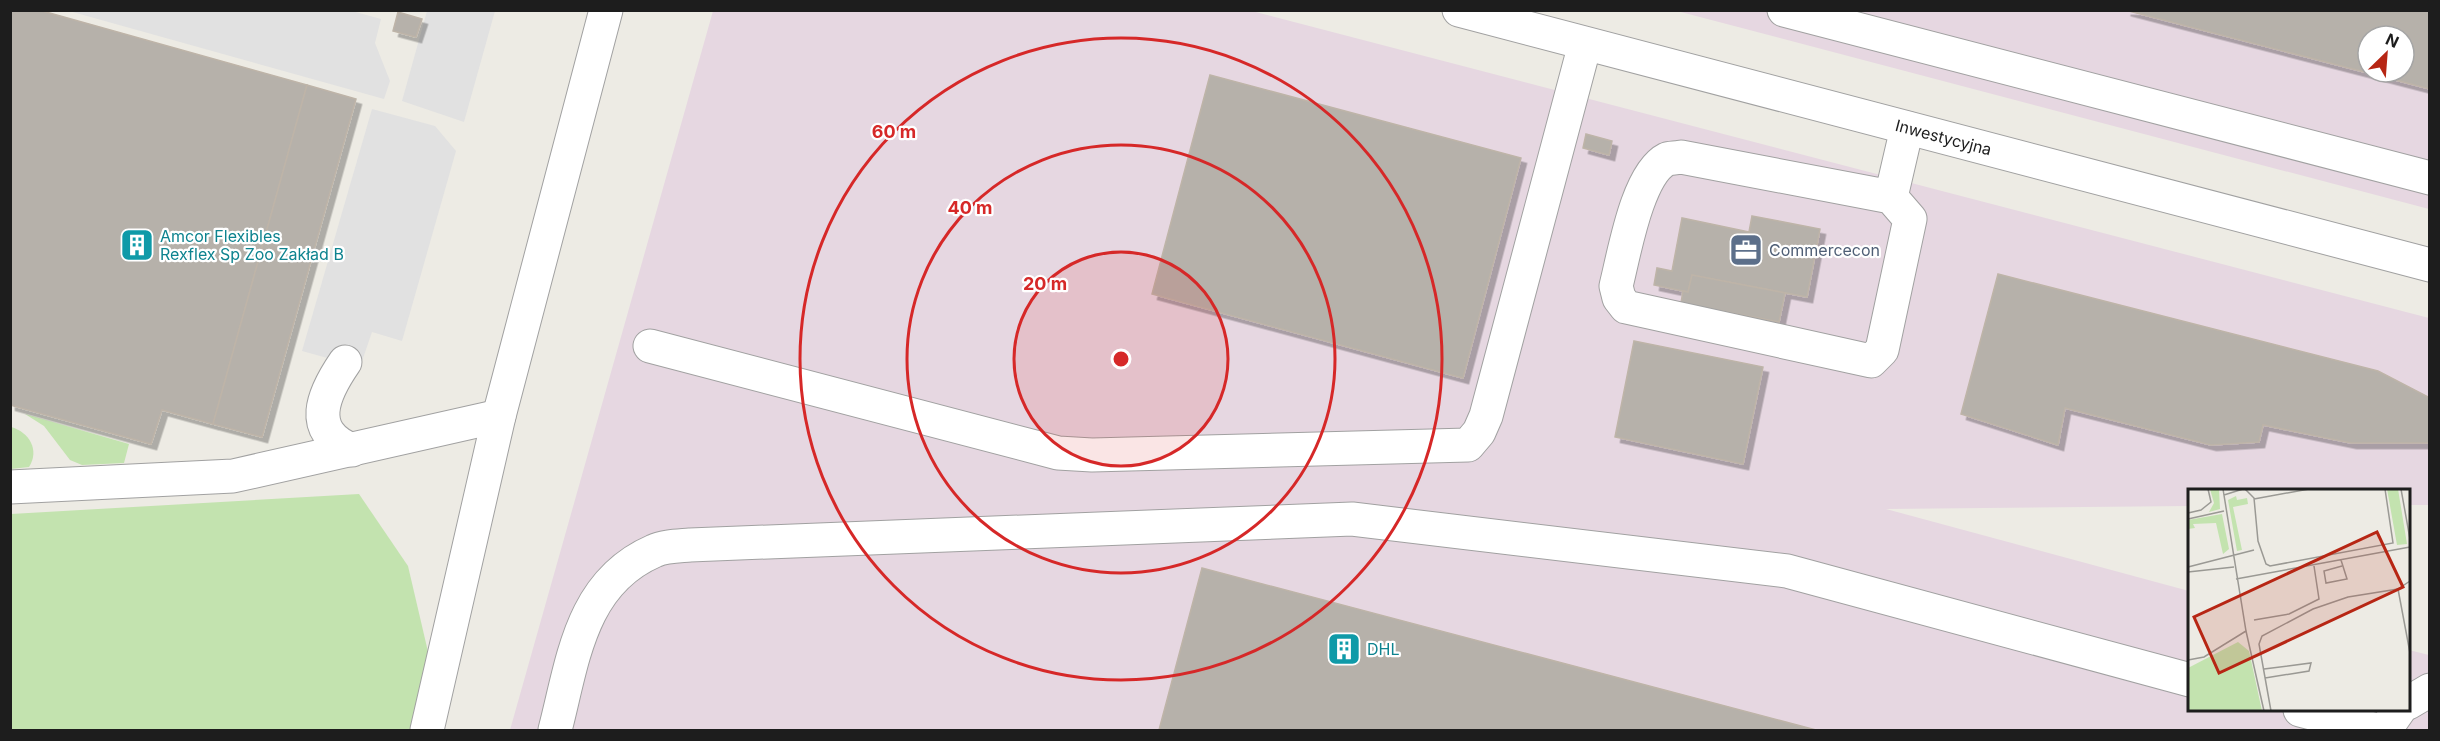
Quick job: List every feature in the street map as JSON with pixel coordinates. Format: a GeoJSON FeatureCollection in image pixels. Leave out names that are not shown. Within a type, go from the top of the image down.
{"type":"FeatureCollection","features":[{"type":"Feature","properties":{"kind":"street"},"geometry":{"type":"LineString","coordinates":[[427,730],[499,416],[606,10]]}},
{"type":"Feature","properties":{"kind":"street","name":"Inwestycyjna"},"geometry":{"type":"LineString","coordinates":[[1459,10],[2430,265]]}},
{"type":"Feature","properties":{"kind":"street"},"geometry":{"type":"LineString","coordinates":[[1784,10],[2430,178]]}},
{"type":"Feature","properties":{"kind":"street"},"geometry":{"type":"LineString","coordinates":[[650,346],[1058,453],[1092,455],[1468,445],[1479,432],[1486,416],[1585,44]]}},
{"type":"Feature","properties":{"kind":"street"},"geometry":{"type":"LineString","coordinates":[[1891,197],[1907,128]]}},
{"type":"Feature","properties":{"kind":"street"},"geometry":{"type":"LineString","coordinates":[[1681,157],[1891,197],[1910,219],[1882,350],[1871,361],[1626,307],[1619,298],[1616,286],[1641,192],[1650,175],[1667,159],[1681,157]]}},
{"type":"Feature","properties":{"kind":"street"},"geometry":{"type":"LineString","coordinates":[[345,362],[336,375],[328,395],[322,420],[331,438],[352,450]]}},
{"type":"Feature","properties":{"kind":"street"},"geometry":{"type":"LineString","coordinates":[[10,487],[233,476],[499,416]]}},
{"type":"Feature","properties":{"kind":"street"},"geometry":{"type":"LineString","coordinates":[[555,730],[583,626],[597,597],[623,568],[655,550],[690,545],[1352,519],[1787,571],[2188,679]]}},
{"type":"Feature","properties":{"kind":"street"},"geometry":{"type":"LineString","coordinates":[[2410,702],[2430,690]]}},
{"type":"Feature","properties":{"kind":"street"},"geometry":{"type":"LineString","coordinates":[[2304,711],[2377,730]]}},
{"type":"Feature","properties":{"kind":"street"},"geometry":{"type":"LineString","coordinates":[[2385,730],[2398,711]]}},
{"type":"Feature","properties":{"kind":"shaded area"},"geometry":{"type":"Polygon","coordinates":[[[69,11],[352,11],[381,19],[375,43],[390,81],[384,99],[69,11]]]}},
{"type":"Feature","properties":{"kind":"shaded area"},"geometry":{"type":"Polygon","coordinates":[[[427,11],[495,11],[464,122],[402,101],[427,11]]]}},
{"type":"Feature","properties":{"kind":"shaded area"},"geometry":{"type":"Polygon","coordinates":[[[713,11],[1252,11],[2429,318],[2429,505],[2410,505],[2410,489],[2188,489],[2188,506],[1886,509],[2188,591],[2188,711],[2410,711],[2410,650],[2429,655],[2429,730],[510,730],[713,11]]]}},
{"type":"Feature","properties":{"kind":"shaded area"},"geometry":{"type":"Polygon","coordinates":[[[1677,11],[2429,11],[2429,209],[1677,11]]]}},
{"type":"Feature","properties":{"kind":"shaded area"},"geometry":{"type":"Polygon","coordinates":[[[372,109],[435,126],[456,151],[402,341],[372,332],[360,367],[302,351],[372,109]]]}},
{"type":"Feature","properties":{"kind":"green space"},"geometry":{"type":"Polygon","coordinates":[[[25,414],[129,444],[124,463],[82,465],[70,460],[44,426],[25,414]]]}},
{"type":"Feature","properties":{"kind":"green space"},"geometry":{"type":"Polygon","coordinates":[[[11,427],[28,437],[31,443],[33,454],[29,467],[11,469],[11,427]]]}},
{"type":"Feature","properties":{"kind":"green space"},"geometry":{"type":"Polygon","coordinates":[[[359,494],[408,566],[429,656],[413,730],[11,730],[11,514],[359,494]]]}},
{"type":"Feature","properties":{"kind":"building","name":"Amcor Flexibles Rexflex Sp Zoo Zakład B"},"geometry":{"type":"Polygon","coordinates":[[[10,10],[39,10],[307,85],[213,424],[162,410],[151,444],[10,405],[10,10]]]}},
{"type":"Feature","properties":{"kind":"building"},"geometry":{"type":"Polygon","coordinates":[[[2125,10],[2430,10],[2430,89],[2411,84],[2416,84],[2416,24],[2356,24],[2356,70],[2125,10]]]}},
{"type":"Feature","properties":{"kind":"building"},"geometry":{"type":"Polygon","coordinates":[[[398,12],[422,19],[416,37],[393,31],[398,12]]]}},
{"type":"Feature","properties":{"kind":"building"},"geometry":{"type":"Polygon","coordinates":[[[1210,75],[1521,158],[1463,378],[1152,294],[1210,75]]]}},
{"type":"Feature","properties":{"kind":"building"},"geometry":{"type":"Polygon","coordinates":[[[307,85],[356,99],[262,437],[213,424],[307,85]]]}},
{"type":"Feature","properties":{"kind":"building"},"geometry":{"type":"Polygon","coordinates":[[[1586,134],[1612,141],[1609,155],[1583,148],[1586,134]]]}},
{"type":"Feature","properties":{"kind":"building","name":"Commercecon"},"geometry":{"type":"Polygon","coordinates":[[[1752,216],[1820,229],[1807,297],[1692,275],[1688,292],[1654,285],[1657,268],[1672,271],[1682,218],[1749,232],[1752,216]]]}},
{"type":"Feature","properties":{"kind":"building"},"geometry":{"type":"Polygon","coordinates":[[[1998,274],[2378,371],[2430,398],[2430,443],[2351,443],[2263,425],[2259,442],[2211,445],[2065,408],[2058,445],[1961,414],[1998,274]]]}},
{"type":"Feature","properties":{"kind":"building"},"geometry":{"type":"Polygon","coordinates":[[[1692,275],[1785,293],[1779,322],[1681,303],[1683,291],[1688,292],[1692,275]]]}},
{"type":"Feature","properties":{"kind":"building"},"geometry":{"type":"Polygon","coordinates":[[[1634,341],[1763,367],[1743,464],[1615,437],[1634,341]]]}},
{"type":"Feature","properties":{"kind":"building","name":"DHL"},"geometry":{"type":"Polygon","coordinates":[[[1202,568],[1816,730],[1159,730],[1202,568]]]}},
{"type":"Feature","properties":{"kind":"place","name":"Amcor Flexibles Rexflex Sp Zoo Zakład B"},"geometry":{"type":"Point","coordinates":[137,245]}},
{"type":"Feature","properties":{"kind":"place","name":"Commercecon"},"geometry":{"type":"Point","coordinates":[1746,250]}},
{"type":"Feature","properties":{"kind":"place","name":"DHL"},"geometry":{"type":"Point","coordinates":[1344,649]}}]}
